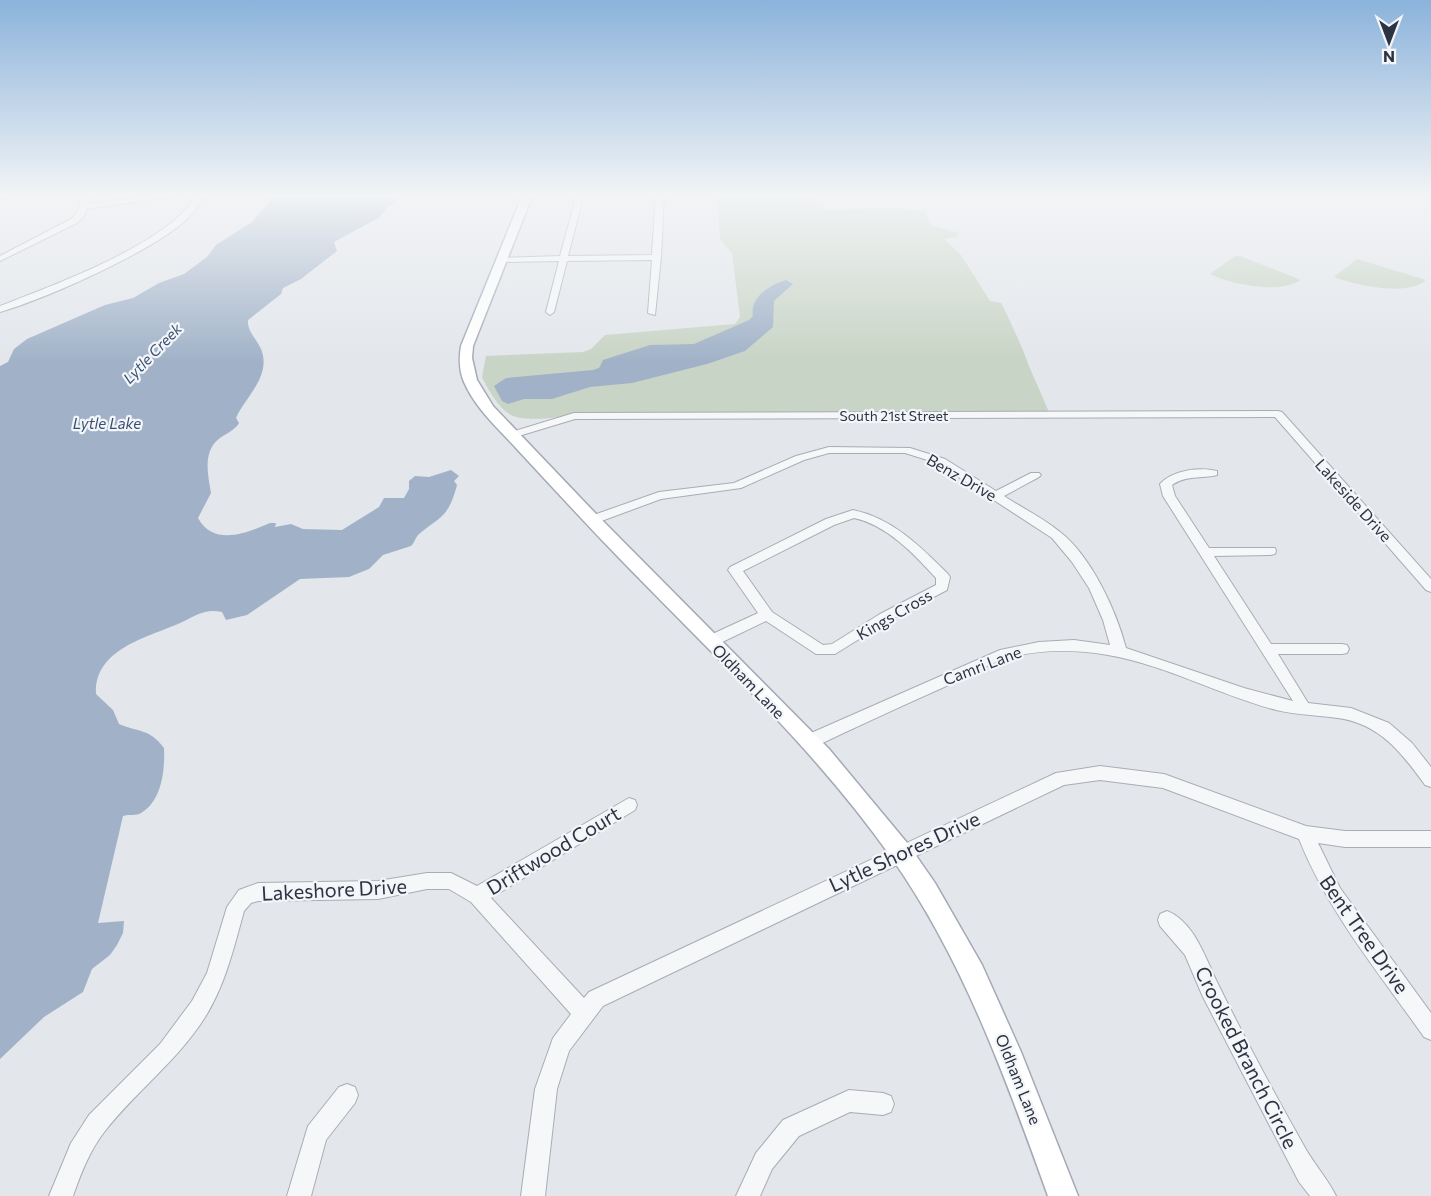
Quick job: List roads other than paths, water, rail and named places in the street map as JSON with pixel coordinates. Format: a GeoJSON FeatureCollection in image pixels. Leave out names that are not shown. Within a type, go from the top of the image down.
{"type":"FeatureCollection","features":[{"type":"Feature","properties":{"kind":"main road","name":"Oldham Lane"},"geometry":{"type":"LineString","coordinates":[[505,250],[466,346],[464,362],[467,376],[480,400],[592,520],[808,742],[876,819],[901,853],[938,909],[1005,1043],[1063,1196]]}},
{"type":"Feature","properties":{"kind":"street"},"geometry":{"type":"LineString","coordinates":[[0,259],[18,250]]}},
{"type":"Feature","properties":{"kind":"street"},"geometry":{"type":"LineString","coordinates":[[0,309],[90,272],[130,250]]}},
{"type":"Feature","properties":{"kind":"street"},"geometry":{"type":"LineString","coordinates":[[550,312],[567,250]]}},
{"type":"Feature","properties":{"kind":"street"},"geometry":{"type":"LineString","coordinates":[[652,313],[657,250]]}},
{"type":"Feature","properties":{"kind":"street"},"geometry":{"type":"LineString","coordinates":[[502,258],[657,257]]}},
{"type":"Feature","properties":{"kind":"street","name":"South 21st Street"},"geometry":{"type":"LineString","coordinates":[[512,435],[574,416],[1278,414]]}},
{"type":"Feature","properties":{"kind":"street","name":"Lakeside Drive"},"geometry":{"type":"LineString","coordinates":[[1278,414],[1431,587]]}},
{"type":"Feature","properties":{"kind":"street","name":"Benz Drive"},"geometry":{"type":"LineString","coordinates":[[592,520],[659,496],[737,486],[800,458],[842,449],[891,449],[921,453],[940,461],[1056,535],[1081,561],[1119,651]]}},
{"type":"Feature","properties":{"kind":"street"},"geometry":{"type":"LineString","coordinates":[[1213,473],[1192,473],[1171,479],[1166,484],[1169,496],[1300,700],[1302,710]]}},
{"type":"Feature","properties":{"kind":"street"},"geometry":{"type":"LineString","coordinates":[[996,496],[1035,475]]}},
{"type":"Feature","properties":{"kind":"street","name":"Kings Cross"},"geometry":{"type":"LineString","coordinates":[[859,514],[900,536],[943,577],[942,587],[885,617],[835,649],[814,648],[767,615],[735,570],[830,522],[849,515],[859,514]]}},
{"type":"Feature","properties":{"kind":"street"},"geometry":{"type":"LineString","coordinates":[[1205,552],[1270,551]]}},
{"type":"Feature","properties":{"kind":"street"},"geometry":{"type":"LineString","coordinates":[[711,641],[767,615]]}},
{"type":"Feature","properties":{"kind":"street","name":"Camri Lane"},"geometry":{"type":"LineString","coordinates":[[808,742],[1000,655],[1023,648],[1074,645],[1119,651],[1252,696],[1302,710],[1341,712],[1376,723],[1407,747],[1431,780]]}},
{"type":"Feature","properties":{"kind":"street"},"geometry":{"type":"LineString","coordinates":[[1268,649],[1342,649]]}},
{"type":"Feature","properties":{"kind":"street","name":"Lytle Shores Drive"},"geometry":{"type":"LineString","coordinates":[[534,1196],[546,1089],[560,1045],[582,1012],[596,999],[1062,778],[1100,773],[1164,781],[1306,834],[1345,839],[1431,839]]}},
{"type":"Feature","properties":{"kind":"street","name":"Driftwood Court"},"geometry":{"type":"LineString","coordinates":[[477,896],[628,805]]}},
{"type":"Feature","properties":{"kind":"street","name":"Bent Tree Drive"},"geometry":{"type":"LineString","coordinates":[[1306,834],[1320,869],[1334,894],[1428,1020]]}},
{"type":"Feature","properties":{"kind":"street","name":"Lakeshore Drive"},"geometry":{"type":"LineString","coordinates":[[61,1196],[79,1151],[97,1123],[167,1051],[199,1008],[216,977],[236,907],[245,896],[258,892],[378,890],[427,881],[451,881],[477,896],[582,1012]]}},
{"type":"Feature","properties":{"kind":"street","name":"Crooked Branch Circle"},"geometry":{"type":"LineString","coordinates":[[1167,920],[1192,948],[1210,990],[1282,1130],[1307,1174],[1324,1196]]}},
{"type":"Feature","properties":{"kind":"street"},"geometry":{"type":"LineString","coordinates":[[299,1196],[316,1134],[347,1095]]}},
{"type":"Feature","properties":{"kind":"street"},"geometry":{"type":"LineString","coordinates":[[747,1196],[764,1161],[791,1128],[849,1101],[883,1104]]}},
{"type":"Feature","properties":{"kind":"water","name":"Lytle Lake"},"geometry":{"type":"Polygon","coordinates":[[[212,250],[337,251],[301,279],[283,288],[281,294],[248,320],[250,331],[261,349],[263,368],[256,386],[236,418],[239,423],[214,443],[208,456],[211,493],[198,518],[205,527],[222,535],[251,531],[270,523],[276,523],[275,527],[291,524],[303,529],[342,530],[379,507],[384,498],[404,498],[409,489],[409,481],[415,476],[429,477],[451,470],[459,476],[454,481],[457,485],[447,510],[419,534],[411,546],[383,555],[369,569],[349,577],[300,579],[247,615],[226,620],[222,612],[210,611],[199,614],[124,648],[103,666],[96,694],[113,710],[119,724],[149,734],[164,748],[163,775],[154,801],[141,813],[123,816],[98,923],[124,921],[123,933],[110,955],[92,969],[83,992],[44,1017],[0,1059],[0,366],[8,362],[14,349],[27,339],[105,305],[133,298],[159,283],[184,274],[207,257],[212,250]]]}},
{"type":"Feature","properties":{"kind":"water"},"geometry":{"type":"Polygon","coordinates":[[[786,280],[793,284],[774,301],[773,327],[745,351],[707,364],[632,383],[590,387],[552,399],[524,399],[508,404],[502,401],[494,386],[506,378],[593,370],[599,368],[603,360],[650,345],[694,344],[749,320],[753,316],[754,303],[762,293],[786,280]]]}},
{"type":"Feature","properties":{"kind":"water label","name":"Lytle Creek"},"geometry":{"type":"Point","coordinates":[152,353]}}]}
